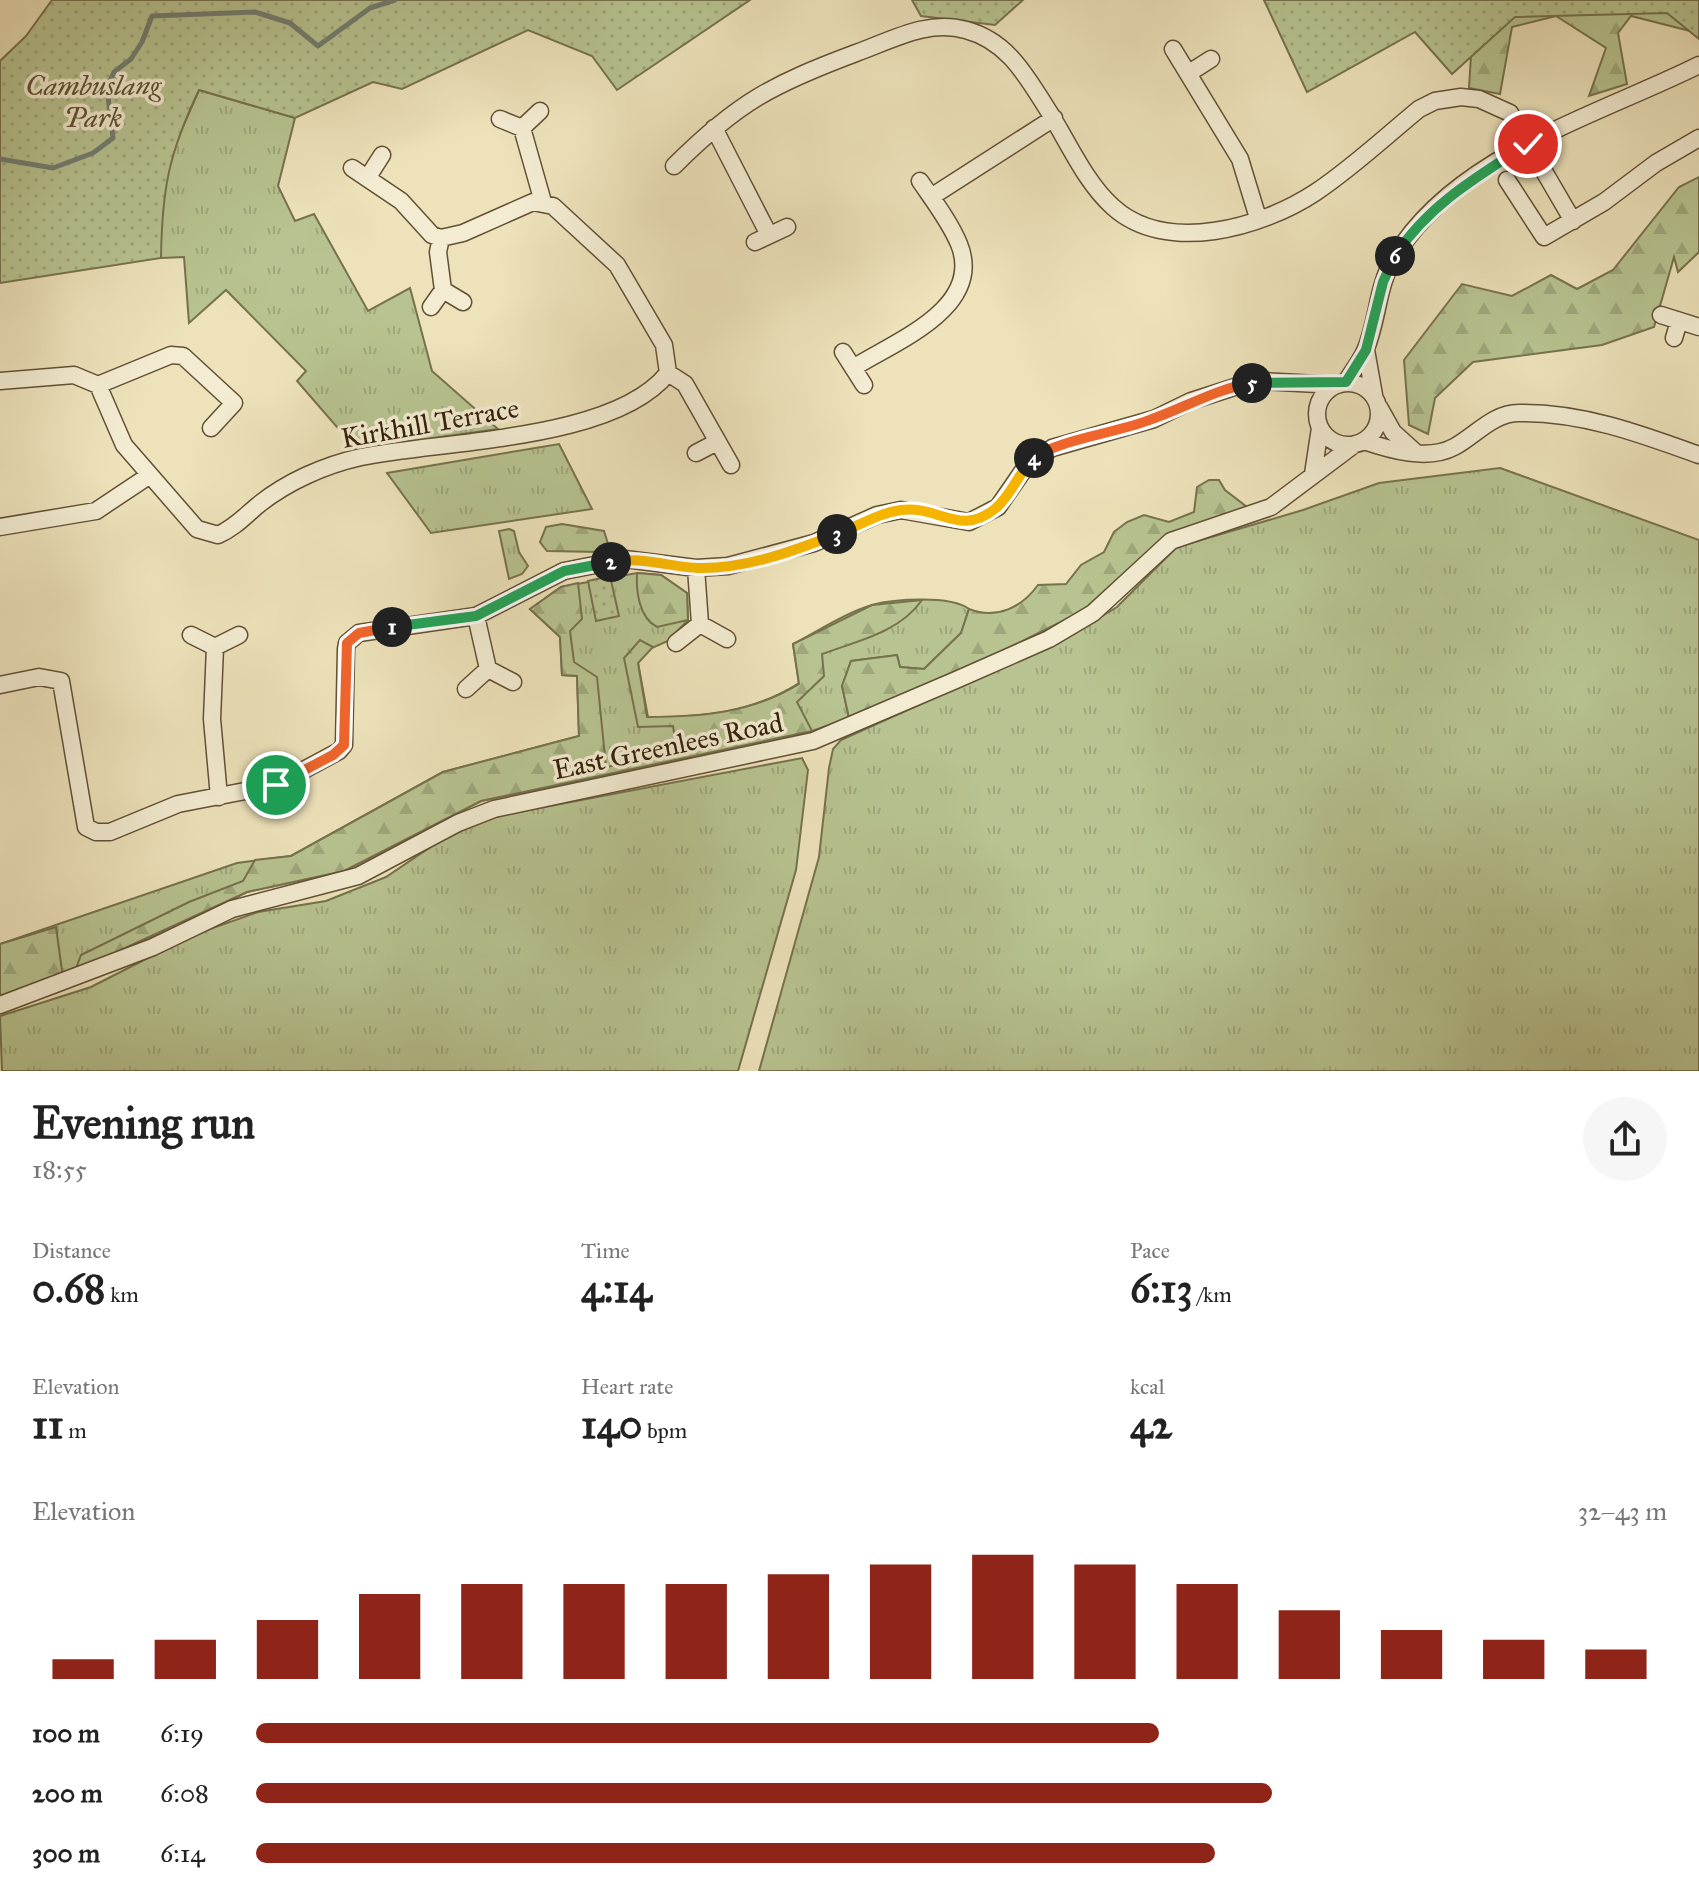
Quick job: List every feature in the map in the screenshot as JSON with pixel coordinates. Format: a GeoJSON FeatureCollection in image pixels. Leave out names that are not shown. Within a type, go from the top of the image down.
{"type":"FeatureCollection","features":[{"type":"Feature","properties":{"kind":"street"},"geometry":{"type":"LineString","coordinates":[[674,166],[737,108],[796,75],[931,27],[965,29],[1008,52],[1111,206],[1146,229],[1185,235],[1258,218],[1315,193],[1435,101],[1461,97],[1498,105],[1510,113],[1573,221]]}},
{"type":"Feature","properties":{"kind":"street"},"geometry":{"type":"LineString","coordinates":[[1173,49],[1240,159],[1258,218]]}},
{"type":"Feature","properties":{"kind":"street"},"geometry":{"type":"LineString","coordinates":[[1189,73],[1211,59]]}},
{"type":"Feature","properties":{"kind":"street"},"geometry":{"type":"LineString","coordinates":[[1313,474],[1320,428],[1317,408],[1327,390],[1341,383],[1366,350],[1383,282],[1414,227],[1469,183],[1528,144],[1699,65]]}},
{"type":"Feature","properties":{"kind":"street"},"geometry":{"type":"LineString","coordinates":[[522,128],[540,111]]}},
{"type":"Feature","properties":{"kind":"street"},"geometry":{"type":"LineString","coordinates":[[931,197],[1054,118]]}},
{"type":"Feature","properties":{"kind":"street"},"geometry":{"type":"LineString","coordinates":[[500,119],[522,128]]}},
{"type":"Feature","properties":{"kind":"street"},"geometry":{"type":"LineString","coordinates":[[522,128],[543,202]]}},
{"type":"Feature","properties":{"kind":"street"},"geometry":{"type":"LineString","coordinates":[[714,128],[762,239],[787,227]]}},
{"type":"Feature","properties":{"kind":"street"},"geometry":{"type":"LineString","coordinates":[[1507,180],[1541,236],[1550,235],[1656,163],[1699,138]]}},
{"type":"Feature","properties":{"kind":"street"},"geometry":{"type":"LineString","coordinates":[[368,177],[382,155]]}},
{"type":"Feature","properties":{"kind":"street"},"geometry":{"type":"LineString","coordinates":[[352,168],[401,201],[432,235],[441,238],[463,233],[533,202],[553,206],[617,265],[664,345],[668,373],[685,384],[731,465]]}},
{"type":"Feature","properties":{"kind":"street"},"geometry":{"type":"LineString","coordinates":[[853,368],[949,306],[958,293],[963,264],[959,244],[920,181]]}},
{"type":"Feature","properties":{"kind":"street"},"geometry":{"type":"LineString","coordinates":[[431,307],[443,290],[438,252],[441,238]]}},
{"type":"Feature","properties":{"kind":"street"},"geometry":{"type":"LineString","coordinates":[[443,290],[463,302]]}},
{"type":"Feature","properties":{"kind":"street"},"geometry":{"type":"LineString","coordinates":[[1661,315],[1676,329],[1699,327]]}},
{"type":"Feature","properties":{"kind":"street"},"geometry":{"type":"LineString","coordinates":[[1359,442],[1377,425],[1376,400],[1366,350]]}},
{"type":"Feature","properties":{"kind":"street"},"geometry":{"type":"LineString","coordinates":[[843,352],[864,385]]}},
{"type":"Feature","properties":{"kind":"street"},"geometry":{"type":"LineString","coordinates":[[0,381],[74,375],[98,385],[171,355],[183,356],[234,403],[211,428]]}},
{"type":"Feature","properties":{"kind":"street","name":"Kirkhill Terrace"},"geometry":{"type":"LineString","coordinates":[[98,385],[124,445],[197,529],[218,535],[232,529],[258,505],[289,484],[340,463],[592,420],[656,388],[668,373]]}},
{"type":"Feature","properties":{"kind":"street"},"geometry":{"type":"LineString","coordinates":[[1288,383],[1317,408]]}},
{"type":"Feature","properties":{"kind":"street"},"geometry":{"type":"LineString","coordinates":[[0,685],[39,677],[61,681],[86,827],[96,832],[110,832],[178,804],[276,785],[339,751],[344,745],[346,649],[353,636],[375,629],[476,616],[564,571],[625,559],[696,568],[728,566],[774,556],[844,532],[877,515],[901,510],[969,522],[998,507],[1027,465],[1052,448],[1154,419],[1191,401],[1244,384],[1341,383],[1366,388],[1393,432],[1416,451]]}},
{"type":"Feature","properties":{"kind":"street"},"geometry":{"type":"LineString","coordinates":[[1320,428],[1334,442],[1359,442],[1388,450],[1430,453],[1453,447],[1492,420],[1517,413],[1617,425],[1699,455]]}},
{"type":"Feature","properties":{"kind":"street"},"geometry":{"type":"LineString","coordinates":[[696,453],[717,442]]}},
{"type":"Feature","properties":{"kind":"street","name":"East Greenlees Road"},"geometry":{"type":"LineString","coordinates":[[0,1005],[140,952],[232,909],[358,876],[458,823],[494,809],[813,741],[1049,639],[1093,613],[1171,541],[1271,507],[1359,442]]}},
{"type":"Feature","properties":{"kind":"street"},"geometry":{"type":"LineString","coordinates":[[0,527],[96,511],[150,475]]}},
{"type":"Feature","properties":{"kind":"street"},"geometry":{"type":"LineString","coordinates":[[696,568],[700,624]]}},
{"type":"Feature","properties":{"kind":"street"},"geometry":{"type":"LineString","coordinates":[[476,616],[488,669],[513,682]]}},
{"type":"Feature","properties":{"kind":"street"},"geometry":{"type":"LineString","coordinates":[[700,624],[727,639]]}},
{"type":"Feature","properties":{"kind":"street"},"geometry":{"type":"LineString","coordinates":[[676,643],[700,624]]}},
{"type":"Feature","properties":{"kind":"street"},"geometry":{"type":"LineString","coordinates":[[191,635],[215,647]]}},
{"type":"Feature","properties":{"kind":"street"},"geometry":{"type":"LineString","coordinates":[[215,647],[239,635]]}},
{"type":"Feature","properties":{"kind":"street"},"geometry":{"type":"LineString","coordinates":[[215,647],[212,719],[219,797]]}},
{"type":"Feature","properties":{"kind":"street"},"geometry":{"type":"LineString","coordinates":[[466,689],[488,669]]}},
{"type":"Feature","properties":{"kind":"green space","name":"Cambuslang Park"},"geometry":{"type":"Polygon","coordinates":[[[52,0],[750,0],[617,90],[592,56],[528,30],[402,89],[373,82],[295,118],[199,90],[169,171],[161,258],[0,283],[0,61],[26,36],[52,0]]]}},
{"type":"Feature","properties":{"kind":"green space"},"geometry":{"type":"Polygon","coordinates":[[[912,0],[1023,0],[995,25],[921,16],[912,0]]]}},
{"type":"Feature","properties":{"kind":"green space"},"geometry":{"type":"Polygon","coordinates":[[[1264,0],[1699,0],[1694,32],[1631,16],[1618,33],[1627,84],[1589,96],[1606,48],[1556,16],[1512,27],[1500,94],[1469,88],[1471,56],[1495,33],[1273,15],[1264,0]]]}},
{"type":"Feature","properties":{"kind":"green space"},"geometry":{"type":"Polygon","coordinates":[[[1264,0],[1699,0],[1699,39],[1667,13],[1515,17],[1452,74],[1415,32],[1307,92],[1264,0]]]}},
{"type":"Feature","properties":{"kind":"green space"},"geometry":{"type":"Polygon","coordinates":[[[199,90],[295,118],[278,186],[295,221],[314,214],[368,311],[410,288],[432,371],[498,429],[356,449],[297,381],[306,371],[226,290],[189,323],[184,257],[161,258],[161,216],[170,156],[199,90]]]}},
{"type":"Feature","properties":{"kind":"green space"},"geometry":{"type":"Polygon","coordinates":[[[1699,177],[1699,252],[1678,272],[1674,257],[1654,327],[1602,345],[1473,362],[1435,398],[1428,434],[1409,425],[1404,360],[1462,284],[1512,296],[1551,275],[1577,289],[1613,270],[1679,187],[1699,177]]]}},
{"type":"Feature","properties":{"kind":"green space"},"geometry":{"type":"Polygon","coordinates":[[[559,444],[592,509],[431,533],[387,473],[559,444]]]}},
{"type":"Feature","properties":{"kind":"green space"},"geometry":{"type":"Polygon","coordinates":[[[1500,468],[1699,540],[1699,1071],[759,1071],[819,857],[829,768],[833,749],[841,740],[1058,642],[1117,607],[1177,547],[1303,510],[1379,483],[1500,468]]]}},
{"type":"Feature","properties":{"kind":"green space"},"geometry":{"type":"Polygon","coordinates":[[[1209,480],[1219,480],[1225,490],[1247,507],[1166,536],[1081,612],[992,656],[849,718],[842,686],[851,661],[897,655],[900,667],[924,669],[961,633],[969,609],[999,612],[1017,605],[1038,585],[1066,584],[1081,565],[1104,552],[1114,532],[1127,522],[1144,515],[1169,522],[1194,512],[1197,487],[1209,480]]]}},
{"type":"Feature","properties":{"kind":"green space"},"geometry":{"type":"Polygon","coordinates":[[[562,524],[604,531],[609,547],[600,552],[547,551],[540,542],[546,527],[562,524]]]}},
{"type":"Feature","properties":{"kind":"green space"},"geometry":{"type":"Polygon","coordinates":[[[499,531],[514,531],[519,552],[528,566],[522,574],[509,579],[499,531]]]}},
{"type":"Feature","properties":{"kind":"green space"},"geometry":{"type":"Polygon","coordinates":[[[637,573],[661,575],[687,593],[688,620],[668,641],[647,650],[638,663],[648,717],[726,711],[781,693],[799,683],[793,644],[862,608],[893,601],[936,600],[969,609],[961,633],[924,669],[900,667],[897,655],[851,661],[842,686],[849,718],[795,737],[481,801],[344,871],[247,892],[129,949],[7,999],[0,944],[237,863],[291,856],[443,772],[579,736],[577,676],[562,675],[560,637],[530,609],[561,587],[637,573]]]}},
{"type":"Feature","properties":{"kind":"green space"},"geometry":{"type":"Polygon","coordinates":[[[637,573],[661,575],[687,593],[688,620],[657,627],[651,623],[642,611],[637,573]]]}},
{"type":"Feature","properties":{"kind":"green space"},"geometry":{"type":"Polygon","coordinates":[[[610,576],[619,616],[596,621],[588,581],[610,576]]]}},
{"type":"Feature","properties":{"kind":"green space"},"geometry":{"type":"Polygon","coordinates":[[[578,583],[582,619],[570,631],[574,662],[597,677],[606,767],[677,753],[673,726],[638,727],[624,658],[640,640],[653,647],[638,663],[647,717],[707,714],[745,707],[799,684],[793,644],[872,605],[922,600],[890,628],[822,654],[824,676],[797,702],[812,731],[481,801],[344,871],[247,892],[75,971],[81,955],[189,902],[243,881],[255,860],[291,856],[443,772],[579,736],[577,676],[562,675],[560,637],[530,609],[561,587],[578,583]]]}},
{"type":"Feature","properties":{"kind":"green space"},"geometry":{"type":"Polygon","coordinates":[[[802,758],[808,770],[796,870],[738,1071],[2,1071],[0,1016],[91,987],[193,935],[258,912],[326,901],[386,877],[444,838],[498,816],[802,758]]]}},
{"type":"Feature","properties":{"kind":"green space"},"geometry":{"type":"Polygon","coordinates":[[[56,927],[63,978],[0,1001],[0,944],[56,927]]]}},
{"type":"Feature","properties":{"kind":"waterway"},"geometry":{"type":"LineString","coordinates":[[0,159],[53,168],[93,153],[113,138],[107,88],[114,72],[131,59],[142,42],[152,16],[255,12],[290,23],[318,46],[370,8],[395,0]]}},
{"type":"Feature","properties":{"kind":"route"},"geometry":{"type":"LineString","coordinates":[[276,785],[333,755],[344,745],[346,649],[347,643],[359,633],[476,616],[564,571],[625,559],[696,568],[728,566],[774,556],[844,532],[877,515],[901,510],[924,511],[953,521],[969,522],[998,507],[1027,465],[1037,455],[1052,448],[1154,419],[1191,401],[1244,384],[1261,381],[1336,385],[1346,382],[1366,350],[1383,282],[1392,261],[1414,227],[1437,206],[1528,144]]}}]}
